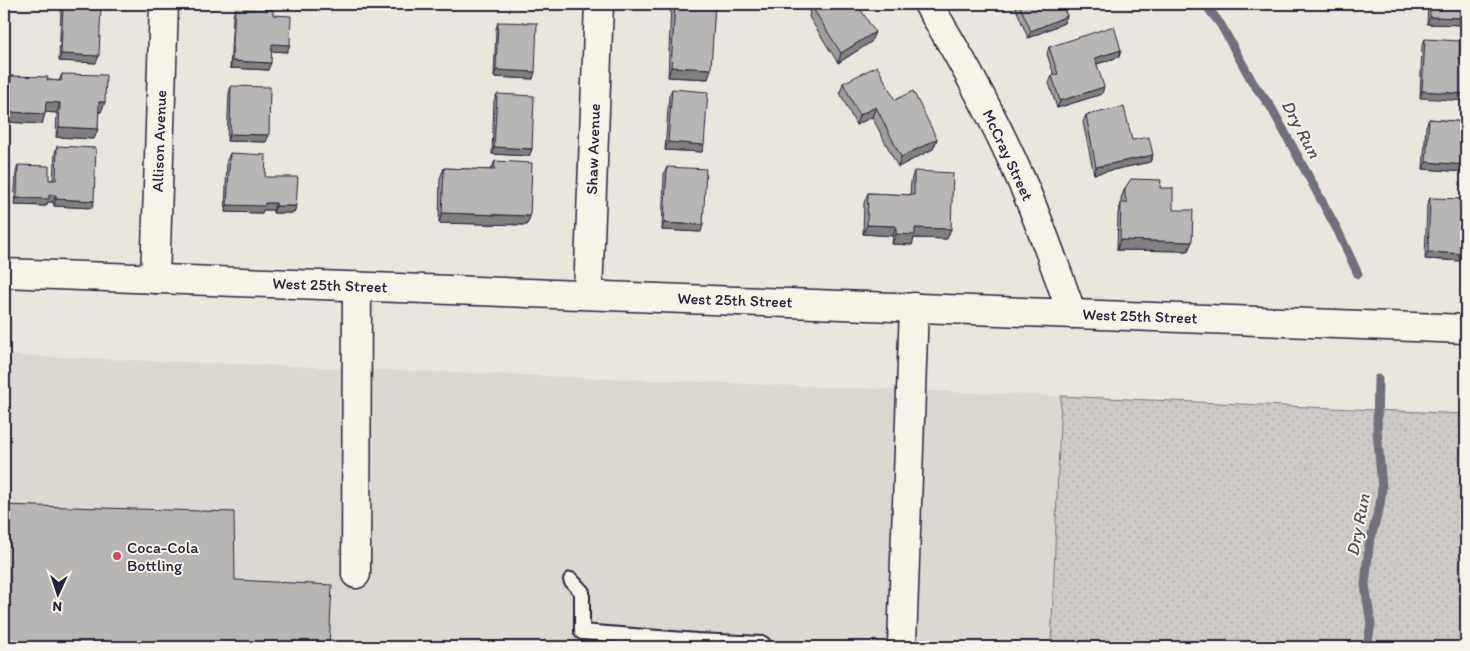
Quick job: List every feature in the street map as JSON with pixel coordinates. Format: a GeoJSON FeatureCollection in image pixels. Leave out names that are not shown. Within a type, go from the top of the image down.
{"type":"FeatureCollection","features":[{"type":"Feature","properties":{"kind":"street","name":"Allison Avenue"},"geometry":{"type":"LineString","coordinates":[[155,279],[164,4]]}},
{"type":"Feature","properties":{"kind":"street","name":"Shaw Avenue"},"geometry":{"type":"LineString","coordinates":[[588,294],[599,4]]}},
{"type":"Feature","properties":{"kind":"street","name":"McCray Street"},"geometry":{"type":"LineString","coordinates":[[928,4],[973,82],[1012,160],[1046,242],[1072,314]]}},
{"type":"Feature","properties":{"kind":"street","name":"West 25th Street"},"geometry":{"type":"LineString","coordinates":[[4,273],[1466,329]]}},
{"type":"Feature","properties":{"kind":"street"},"geometry":{"type":"LineString","coordinates":[[356,574],[357,286]]}},
{"type":"Feature","properties":{"kind":"street"},"geometry":{"type":"LineString","coordinates":[[902,644],[914,307]]}},
{"type":"Feature","properties":{"kind":"lane"},"geometry":{"type":"LineString","coordinates":[[571,580],[582,592],[582,632],[763,644],[763,647]]}},
{"type":"Feature","properties":{"kind":"shaded area"},"geometry":{"type":"Polygon","coordinates":[[[4,355],[1061,396],[1051,647],[4,647],[4,355]]]}},
{"type":"Feature","properties":{"kind":"shaded area"},"geometry":{"type":"Polygon","coordinates":[[[1061,396],[1466,414],[1466,647],[1051,647],[1061,396]]]}},
{"type":"Feature","properties":{"kind":"building"},"geometry":{"type":"Polygon","coordinates":[[[63,4],[101,4],[99,56],[61,54],[63,4]]]}},
{"type":"Feature","properties":{"kind":"building"},"geometry":{"type":"Polygon","coordinates":[[[675,4],[715,4],[711,69],[671,67],[675,4]]]}},
{"type":"Feature","properties":{"kind":"building"},"geometry":{"type":"Polygon","coordinates":[[[814,4],[857,4],[875,32],[841,53],[812,7],[816,6],[814,4]]]}},
{"type":"Feature","properties":{"kind":"building"},"geometry":{"type":"Polygon","coordinates":[[[1019,4],[1062,4],[1067,16],[1031,31],[1019,4]]]}},
{"type":"Feature","properties":{"kind":"building"},"geometry":{"type":"Polygon","coordinates":[[[1430,4],[1466,4],[1466,18],[1430,17],[1430,4]]]}},
{"type":"Feature","properties":{"kind":"building"},"geometry":{"type":"Polygon","coordinates":[[[235,9],[273,10],[273,15],[291,16],[290,45],[272,44],[271,63],[232,61],[235,9]]]}},
{"type":"Feature","properties":{"kind":"building"},"geometry":{"type":"Polygon","coordinates":[[[498,22],[537,23],[535,72],[496,70],[498,22]]]}},
{"type":"Feature","properties":{"kind":"building"},"geometry":{"type":"Polygon","coordinates":[[[1114,26],[1121,50],[1095,58],[1104,87],[1060,101],[1052,76],[1058,74],[1049,47],[1114,26]]]}},
{"type":"Feature","properties":{"kind":"building"},"geometry":{"type":"Polygon","coordinates":[[[1425,39],[1460,41],[1459,59],[1466,59],[1466,94],[1422,91],[1425,39]]]}},
{"type":"Feature","properties":{"kind":"building"},"geometry":{"type":"Polygon","coordinates":[[[877,66],[895,100],[913,91],[937,139],[901,157],[876,107],[859,115],[843,83],[877,66]]]}},
{"type":"Feature","properties":{"kind":"building"},"geometry":{"type":"Polygon","coordinates":[[[62,74],[106,75],[105,102],[99,102],[98,129],[59,127],[60,103],[46,102],[45,114],[10,112],[11,76],[48,77],[47,80],[61,81],[62,74]]]}},
{"type":"Feature","properties":{"kind":"building"},"geometry":{"type":"Polygon","coordinates":[[[231,86],[270,87],[269,135],[230,134],[231,86]]]}},
{"type":"Feature","properties":{"kind":"building"},"geometry":{"type":"Polygon","coordinates":[[[672,89],[708,92],[704,145],[668,142],[672,89]]]}},
{"type":"Feature","properties":{"kind":"building"},"geometry":{"type":"Polygon","coordinates":[[[497,94],[534,96],[532,149],[494,147],[497,94]]]}},
{"type":"Feature","properties":{"kind":"building"},"geometry":{"type":"Polygon","coordinates":[[[1124,107],[1132,140],[1149,137],[1153,155],[1096,167],[1086,115],[1124,107]]]}},
{"type":"Feature","properties":{"kind":"building"},"geometry":{"type":"Polygon","coordinates":[[[1429,119],[1466,122],[1466,165],[1426,162],[1429,119]]]}},
{"type":"Feature","properties":{"kind":"building"},"geometry":{"type":"Polygon","coordinates":[[[57,146],[96,148],[94,201],[56,199],[56,195],[49,195],[49,199],[17,198],[18,165],[49,166],[49,180],[56,180],[57,146]]]}},
{"type":"Feature","properties":{"kind":"building"},"geometry":{"type":"Polygon","coordinates":[[[230,153],[266,155],[265,177],[298,177],[296,206],[276,206],[276,203],[265,203],[264,206],[227,205],[230,153]]]}},
{"type":"Feature","properties":{"kind":"building"},"geometry":{"type":"Polygon","coordinates":[[[495,161],[532,163],[530,216],[442,213],[444,168],[494,170],[495,161]]]}},
{"type":"Feature","properties":{"kind":"building"},"geometry":{"type":"Polygon","coordinates":[[[667,167],[706,169],[703,225],[664,223],[667,167]]]}},
{"type":"Feature","properties":{"kind":"building"},"geometry":{"type":"Polygon","coordinates":[[[914,171],[953,173],[951,229],[915,228],[915,235],[896,234],[896,226],[867,225],[868,193],[914,195],[914,171]]]}},
{"type":"Feature","properties":{"kind":"building"},"geometry":{"type":"Polygon","coordinates":[[[1131,179],[1161,180],[1160,188],[1173,188],[1173,210],[1193,210],[1192,242],[1120,240],[1121,203],[1128,203],[1125,197],[1125,188],[1131,179]]]}},
{"type":"Feature","properties":{"kind":"building"},"geometry":{"type":"Polygon","coordinates":[[[1430,198],[1466,199],[1466,254],[1428,252],[1430,198]]]}},
{"type":"Feature","properties":{"kind":"building","name":"Coca-Cola Bottling"},"geometry":{"type":"Polygon","coordinates":[[[4,505],[234,512],[235,580],[332,585],[329,647],[4,647],[4,505]]]}},
{"type":"Feature","properties":{"kind":"waterway","name":"Dry Run"},"geometry":{"type":"LineString","coordinates":[[1205,4],[1221,25],[1253,83],[1271,107],[1338,231],[1358,274]]}},
{"type":"Feature","properties":{"kind":"waterway","name":"Dry Run"},"geometry":{"type":"LineString","coordinates":[[1367,647],[1371,624],[1365,585],[1369,545],[1380,505],[1382,488],[1377,430],[1378,379]]}},
{"type":"Feature","properties":{"kind":"place","name":"Coca-Cola Bottling"},"geometry":{"type":"Point","coordinates":[117,556]}}]}
